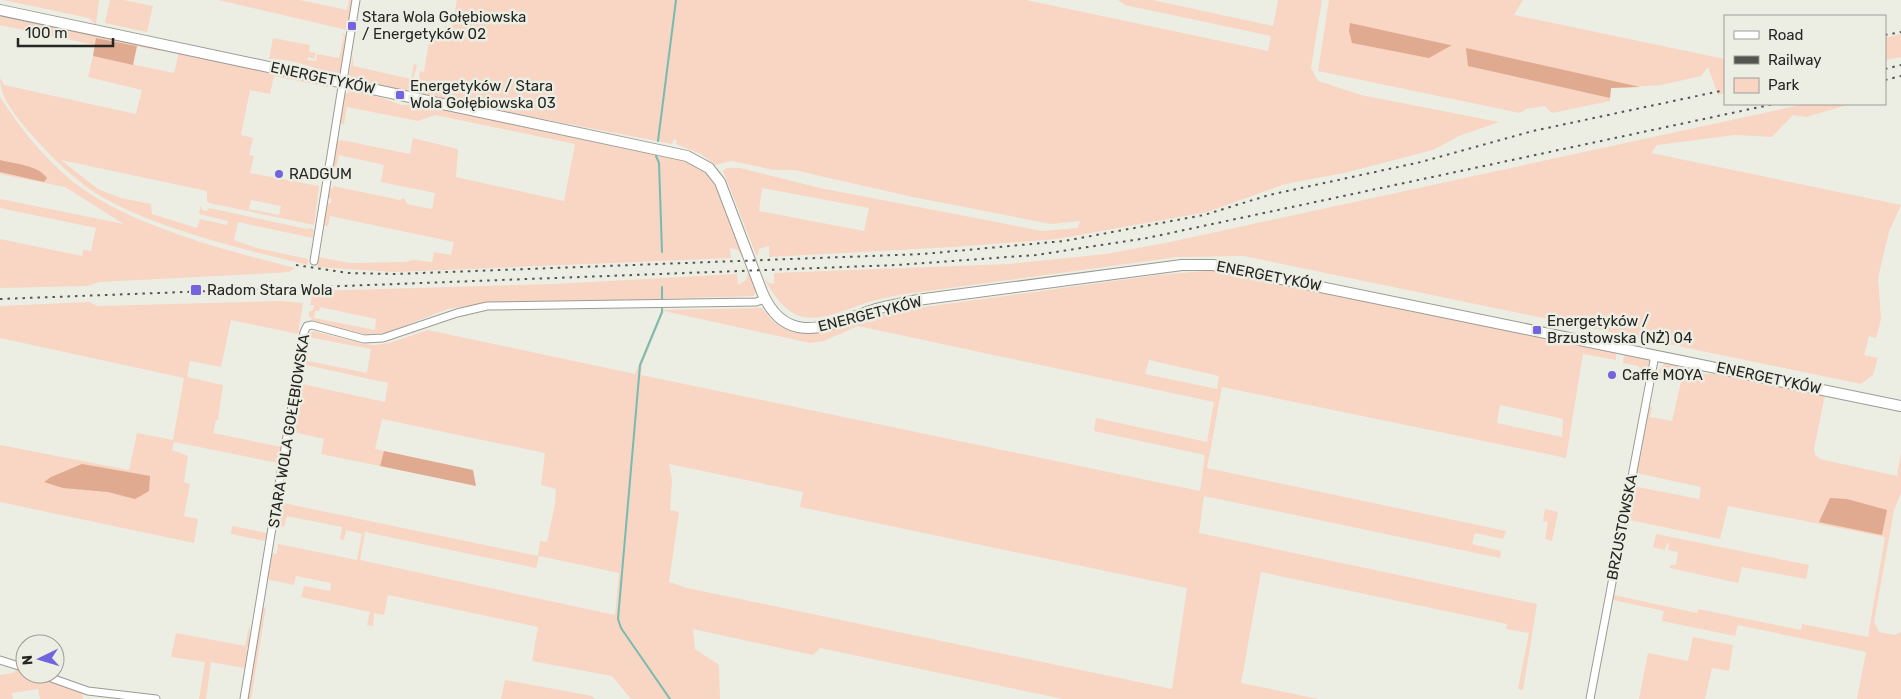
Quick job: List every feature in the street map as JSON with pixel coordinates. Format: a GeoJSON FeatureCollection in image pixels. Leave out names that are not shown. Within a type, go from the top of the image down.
{"type":"FeatureCollection","features":[{"type":"Feature","properties":{"kind":"main road","name":"ENERGETYKÓW"},"geometry":{"type":"LineString","coordinates":[[0,10],[667,151],[699,161],[709,168],[720,182],[765,299],[773,312],[789,324],[810,329],[831,325],[876,309],[918,300],[1182,265],[1213,265],[1901,406]]}},
{"type":"Feature","properties":{"kind":"street"},"geometry":{"type":"LineString","coordinates":[[314,261],[356,0]]}},
{"type":"Feature","properties":{"kind":"street","name":"STARA WOLA GOŁĘBIOWSKA"},"geometry":{"type":"LineString","coordinates":[[244,699],[306,327],[312,325],[370,339],[383,338],[450,315],[488,306],[756,302],[765,299]]}},
{"type":"Feature","properties":{"kind":"street","name":"BRZUSTOWSKA"},"geometry":{"type":"LineString","coordinates":[[1590,699],[1656,355]]}},
{"type":"Feature","properties":{"kind":"street"},"geometry":{"type":"LineString","coordinates":[[0,660],[15,665]]}},
{"type":"Feature","properties":{"kind":"street"},"geometry":{"type":"LineString","coordinates":[[65,683],[88,691],[156,699]]}},
{"type":"Feature","properties":{"kind":"green space"},"geometry":{"type":"Polygon","coordinates":[[[3,0],[99,0],[96,25],[89,18],[3,0]]]}},
{"type":"Feature","properties":{"kind":"green space"},"geometry":{"type":"Polygon","coordinates":[[[110,0],[124,0],[153,6],[147,32],[105,23],[110,0]]]}},
{"type":"Feature","properties":{"kind":"green space"},"geometry":{"type":"Polygon","coordinates":[[[218,0],[300,0],[347,10],[349,0],[353,0],[347,30],[218,0]]]}},
{"type":"Feature","properties":{"kind":"green space"},"geometry":{"type":"Polygon","coordinates":[[[455,0],[1026,0],[1268,51],[1271,36],[1125,5],[1118,0],[1152,0],[1273,26],[1278,0],[1322,0],[1311,68],[1318,81],[1361,95],[1499,122],[1459,136],[1433,150],[1344,173],[1285,184],[1207,212],[1057,239],[954,247],[769,257],[769,246],[759,249],[757,257],[723,171],[727,168],[740,168],[820,188],[1042,231],[1078,228],[1080,221],[1051,224],[913,197],[794,170],[774,170],[732,161],[715,165],[701,154],[676,144],[677,140],[674,139],[672,144],[419,95],[416,93],[420,71],[424,72],[431,29],[444,32],[445,27],[451,29],[457,1],[455,0]],[[762,188],[759,211],[864,231],[869,208],[762,188]]]}},
{"type":"Feature","properties":{"kind":"green space"},"geometry":{"type":"Polygon","coordinates":[[[1329,0],[1523,0],[1514,15],[1724,59],[1724,93],[1718,95],[1708,67],[1701,76],[1661,85],[1611,88],[1610,101],[1552,113],[1545,106],[1526,109],[1520,113],[1318,71],[1329,0]]]}},
{"type":"Feature","properties":{"kind":"green space"},"geometry":{"type":"Polygon","coordinates":[[[0,14],[161,48],[160,51],[97,38],[95,45],[0,25],[0,14]]]}},
{"type":"Feature","properties":{"kind":"green space"},"geometry":{"type":"Polygon","coordinates":[[[342,33],[347,36],[342,70],[337,74],[295,62],[269,59],[273,38],[310,45],[309,52],[316,53],[314,59],[308,57],[307,60],[316,61],[317,54],[339,58],[344,36],[342,33]]]}},
{"type":"Feature","properties":{"kind":"green space"},"geometry":{"type":"Polygon","coordinates":[[[1901,34],[1901,57],[1886,60],[1886,38],[1901,34]]]}},
{"type":"Feature","properties":{"kind":"green space"},"geometry":{"type":"Polygon","coordinates":[[[179,52],[329,84],[328,87],[274,76],[270,94],[250,90],[241,135],[253,138],[249,155],[254,156],[250,173],[319,186],[314,225],[209,203],[207,201],[207,191],[61,160],[98,189],[121,198],[151,204],[152,214],[197,228],[200,219],[227,225],[228,221],[199,214],[201,205],[202,210],[207,211],[209,208],[307,229],[311,228],[314,230],[313,238],[238,222],[234,240],[257,248],[308,259],[308,265],[195,235],[136,214],[110,202],[72,175],[20,121],[6,100],[0,78],[4,85],[136,114],[142,90],[88,77],[93,56],[174,73],[179,52]],[[251,200],[249,209],[279,215],[281,206],[251,200]]]}},
{"type":"Feature","properties":{"kind":"green space"},"geometry":{"type":"Polygon","coordinates":[[[353,55],[353,66],[411,79],[414,64],[417,65],[410,90],[400,91],[355,82],[354,77],[351,79],[349,76],[353,55]]]}},
{"type":"Feature","properties":{"kind":"green space"},"geometry":{"type":"Polygon","coordinates":[[[350,91],[379,97],[401,105],[421,104],[684,158],[701,167],[718,190],[743,258],[738,250],[730,248],[731,258],[394,272],[317,267],[318,257],[350,263],[405,262],[413,260],[432,262],[434,252],[451,255],[454,242],[330,216],[328,226],[323,225],[326,204],[331,203],[331,199],[327,198],[329,188],[333,189],[333,186],[400,200],[404,198],[407,204],[432,209],[435,193],[381,182],[384,165],[339,155],[336,169],[332,167],[336,142],[341,140],[410,154],[413,138],[458,149],[456,177],[564,201],[575,144],[435,115],[418,121],[347,107],[344,124],[339,123],[343,96],[350,91]]]}},
{"type":"Feature","properties":{"kind":"green space"},"geometry":{"type":"Polygon","coordinates":[[[0,97],[24,131],[61,172],[95,197],[149,224],[179,235],[295,268],[289,272],[99,282],[88,286],[0,288],[0,239],[82,256],[83,250],[91,251],[96,228],[0,208],[0,199],[124,224],[65,187],[0,174],[0,97]]]}},
{"type":"Feature","properties":{"kind":"green space"},"geometry":{"type":"Polygon","coordinates":[[[1800,105],[1848,105],[1806,117],[1793,115],[1772,137],[1735,135],[1657,145],[1651,153],[1901,205],[1889,232],[1878,278],[1881,319],[1876,338],[1869,336],[1864,355],[1878,358],[1873,375],[1861,384],[1244,256],[1177,257],[905,294],[876,300],[816,318],[804,317],[784,306],[764,278],[769,283],[774,284],[774,273],[1009,264],[1106,254],[1170,242],[1800,105]]]}},
{"type":"Feature","properties":{"kind":"green space"},"geometry":{"type":"Polygon","coordinates":[[[1218,270],[1238,275],[1241,280],[1243,273],[1616,352],[1616,360],[1583,354],[1566,458],[1222,387],[1207,468],[1506,531],[1503,539],[1475,533],[1472,544],[1501,551],[1500,558],[1204,496],[1199,533],[1537,604],[1523,690],[1518,689],[1529,633],[1506,629],[1507,624],[1261,572],[1241,683],[1319,699],[1063,699],[820,648],[813,655],[693,629],[695,649],[719,665],[720,699],[631,699],[612,676],[532,661],[538,627],[388,595],[384,615],[374,613],[373,626],[367,625],[370,612],[301,597],[304,586],[330,591],[331,583],[296,576],[294,585],[267,579],[268,570],[272,570],[269,567],[271,553],[277,554],[278,544],[357,560],[362,534],[346,530],[344,540],[340,539],[342,527],[287,516],[284,527],[277,526],[277,517],[280,517],[280,513],[278,513],[280,499],[283,500],[283,503],[538,556],[540,541],[547,542],[555,504],[556,489],[541,485],[545,453],[382,419],[375,449],[384,451],[380,466],[321,454],[324,439],[293,432],[292,442],[289,442],[299,380],[302,380],[302,384],[385,402],[388,383],[306,365],[304,375],[300,374],[303,360],[367,373],[371,349],[308,337],[313,331],[375,345],[389,343],[428,330],[635,374],[662,310],[762,308],[773,321],[784,329],[807,333],[903,310],[1158,275],[1218,270]],[[664,311],[642,365],[641,375],[1200,491],[1205,455],[1094,431],[1096,418],[1207,442],[1214,402],[858,326],[824,341],[810,343],[664,311]],[[1149,360],[1145,374],[1217,389],[1219,376],[1149,360]],[[1500,405],[1497,423],[1562,437],[1563,419],[1500,405]],[[669,464],[672,480],[670,510],[679,512],[669,582],[687,588],[1172,689],[1187,588],[800,507],[803,492],[669,464]],[[365,532],[360,560],[615,615],[619,573],[539,556],[536,568],[365,532]]]}},
{"type":"Feature","properties":{"kind":"green space"},"geometry":{"type":"Polygon","coordinates":[[[748,273],[756,289],[754,296],[480,304],[448,309],[386,333],[364,334],[313,321],[309,316],[309,312],[313,310],[314,305],[310,305],[313,291],[555,284],[737,274],[738,285],[746,280],[748,273]],[[320,307],[319,311],[315,311],[314,318],[375,330],[376,319],[320,307]]]}},
{"type":"Feature","properties":{"kind":"green space"},"geometry":{"type":"Polygon","coordinates":[[[280,301],[303,303],[298,334],[231,320],[221,367],[190,361],[187,377],[223,385],[218,420],[216,420],[213,433],[281,447],[278,463],[174,442],[172,450],[188,456],[184,482],[190,484],[184,516],[198,519],[194,543],[0,502],[0,445],[129,470],[137,433],[173,440],[184,378],[0,338],[0,306],[89,302],[98,306],[280,301]]]}},
{"type":"Feature","properties":{"kind":"green space"},"geometry":{"type":"Polygon","coordinates":[[[1624,354],[1649,359],[1647,380],[1642,379],[1642,371],[1638,366],[1623,363],[1624,354]]]}},
{"type":"Feature","properties":{"kind":"green space"},"geometry":{"type":"Polygon","coordinates":[[[1665,363],[1705,374],[1720,374],[1825,395],[1814,449],[1815,455],[1820,459],[1897,476],[1901,453],[1901,493],[1894,510],[1874,622],[1879,632],[1895,635],[1901,632],[1901,699],[1857,699],[1866,652],[1738,625],[1735,636],[1662,621],[1664,611],[1613,600],[1614,595],[1697,613],[1698,609],[1801,630],[1802,624],[1868,637],[1885,537],[1728,506],[1720,539],[1630,520],[1628,527],[1626,526],[1633,486],[1699,499],[1701,487],[1636,473],[1648,406],[1652,407],[1650,417],[1672,421],[1681,382],[1659,378],[1656,382],[1658,371],[1665,363]]]}},
{"type":"Feature","properties":{"kind":"green space"},"geometry":{"type":"Polygon","coordinates":[[[1545,509],[1558,512],[1552,541],[1545,539],[1548,522],[1543,521],[1545,509]]]}},
{"type":"Feature","properties":{"kind":"green space"},"geometry":{"type":"Polygon","coordinates":[[[232,526],[267,533],[265,541],[231,534],[232,526]]]}},
{"type":"Feature","properties":{"kind":"green space"},"geometry":{"type":"Polygon","coordinates":[[[1656,534],[1809,565],[1806,579],[1742,567],[1738,583],[1670,568],[1670,565],[1676,565],[1678,552],[1668,550],[1669,544],[1667,543],[1665,550],[1653,547],[1656,534]]]}},
{"type":"Feature","properties":{"kind":"green space"},"geometry":{"type":"Polygon","coordinates":[[[266,607],[251,699],[247,699],[262,609],[266,607]]]}},
{"type":"Feature","properties":{"kind":"green space"},"geometry":{"type":"Polygon","coordinates":[[[250,623],[249,647],[246,648],[244,668],[211,662],[206,699],[199,699],[205,662],[171,657],[176,633],[245,646],[250,623]]]}},
{"type":"Feature","properties":{"kind":"green space"},"geometry":{"type":"Polygon","coordinates":[[[1693,637],[1733,645],[1729,671],[1712,668],[1705,699],[1639,699],[1648,653],[1688,661],[1693,637]]]}},
{"type":"Feature","properties":{"kind":"green space"},"geometry":{"type":"Polygon","coordinates":[[[15,671],[15,684],[60,684],[82,692],[83,699],[40,699],[38,689],[12,693],[13,699],[0,699],[0,675],[15,671]]]}},
{"type":"Feature","properties":{"kind":"green space"},"geometry":{"type":"Polygon","coordinates":[[[505,680],[592,696],[595,699],[501,699],[505,680]]]}},
{"type":"Feature","properties":{"kind":"shaded area"},"geometry":{"type":"Polygon","coordinates":[[[1350,23],[1452,45],[1429,58],[1352,43],[1349,31],[1350,23]]]}},
{"type":"Feature","properties":{"kind":"shaded area"},"geometry":{"type":"Polygon","coordinates":[[[96,38],[137,46],[133,65],[93,56],[96,38]]]}},
{"type":"Feature","properties":{"kind":"shaded area"},"geometry":{"type":"Polygon","coordinates":[[[1466,48],[1640,87],[1611,88],[1610,98],[1468,66],[1466,48]]]}},
{"type":"Feature","properties":{"kind":"shaded area"},"geometry":{"type":"Polygon","coordinates":[[[0,160],[38,170],[47,178],[44,182],[0,172],[0,160]]]}},
{"type":"Feature","properties":{"kind":"shaded area"},"geometry":{"type":"Polygon","coordinates":[[[384,451],[473,470],[476,486],[380,466],[384,451]]]}},
{"type":"Feature","properties":{"kind":"shaded area"},"geometry":{"type":"Polygon","coordinates":[[[82,464],[150,476],[149,491],[135,499],[108,492],[63,488],[44,482],[51,477],[82,464]]]}},
{"type":"Feature","properties":{"kind":"shaded area"},"geometry":{"type":"Polygon","coordinates":[[[1830,498],[1847,499],[1887,510],[1882,535],[1819,522],[1830,498]]]}},
{"type":"Feature","properties":{"kind":"waterway"},"geometry":{"type":"LineString","coordinates":[[658,141],[676,0]]}},
{"type":"Feature","properties":{"kind":"waterway"},"geometry":{"type":"LineString","coordinates":[[656,156],[659,163],[662,252]]}},
{"type":"Feature","properties":{"kind":"waterway"},"geometry":{"type":"LineString","coordinates":[[662,287],[662,312],[640,365],[618,619],[621,628],[670,699]]}},
{"type":"Feature","properties":{"kind":"railway"},"geometry":{"type":"LineString","coordinates":[[1886,35],[1901,32]]}},
{"type":"Feature","properties":{"kind":"railway"},"geometry":{"type":"LineString","coordinates":[[1886,69],[1901,65]]}},
{"type":"Feature","properties":{"kind":"railway"},"geometry":{"type":"LineString","coordinates":[[1886,80],[1901,76]]}},
{"type":"Feature","properties":{"kind":"railway"},"geometry":{"type":"LineString","coordinates":[[296,265],[348,273],[395,274],[923,254],[1064,241],[1204,215],[1269,195],[1421,162],[1533,131],[1724,90]]}},
{"type":"Feature","properties":{"kind":"railway"},"geometry":{"type":"LineString","coordinates":[[0,299],[897,265],[1036,255],[1147,238],[1769,105]]}},
{"type":"Feature","properties":{"kind":"place","name":"Stara Wola Gołębiowska / Energetyków 02"},"geometry":{"type":"Point","coordinates":[352,26]}},
{"type":"Feature","properties":{"kind":"place","name":"Energetyków / Stara Wola Gołębiowska 03"},"geometry":{"type":"Point","coordinates":[400,95]}},
{"type":"Feature","properties":{"kind":"place","name":"RADGUM"},"geometry":{"type":"Point","coordinates":[279,174]}},
{"type":"Feature","properties":{"kind":"place","name":"Radom Stara Wola"},"geometry":{"type":"Point","coordinates":[196,290]}},
{"type":"Feature","properties":{"kind":"place","name":"Energetyków / Brzustowska (NŻ) 04"},"geometry":{"type":"Point","coordinates":[1537,330]}},
{"type":"Feature","properties":{"kind":"place","name":"Caffe MOYA"},"geometry":{"type":"Point","coordinates":[1612,375]}}]}
